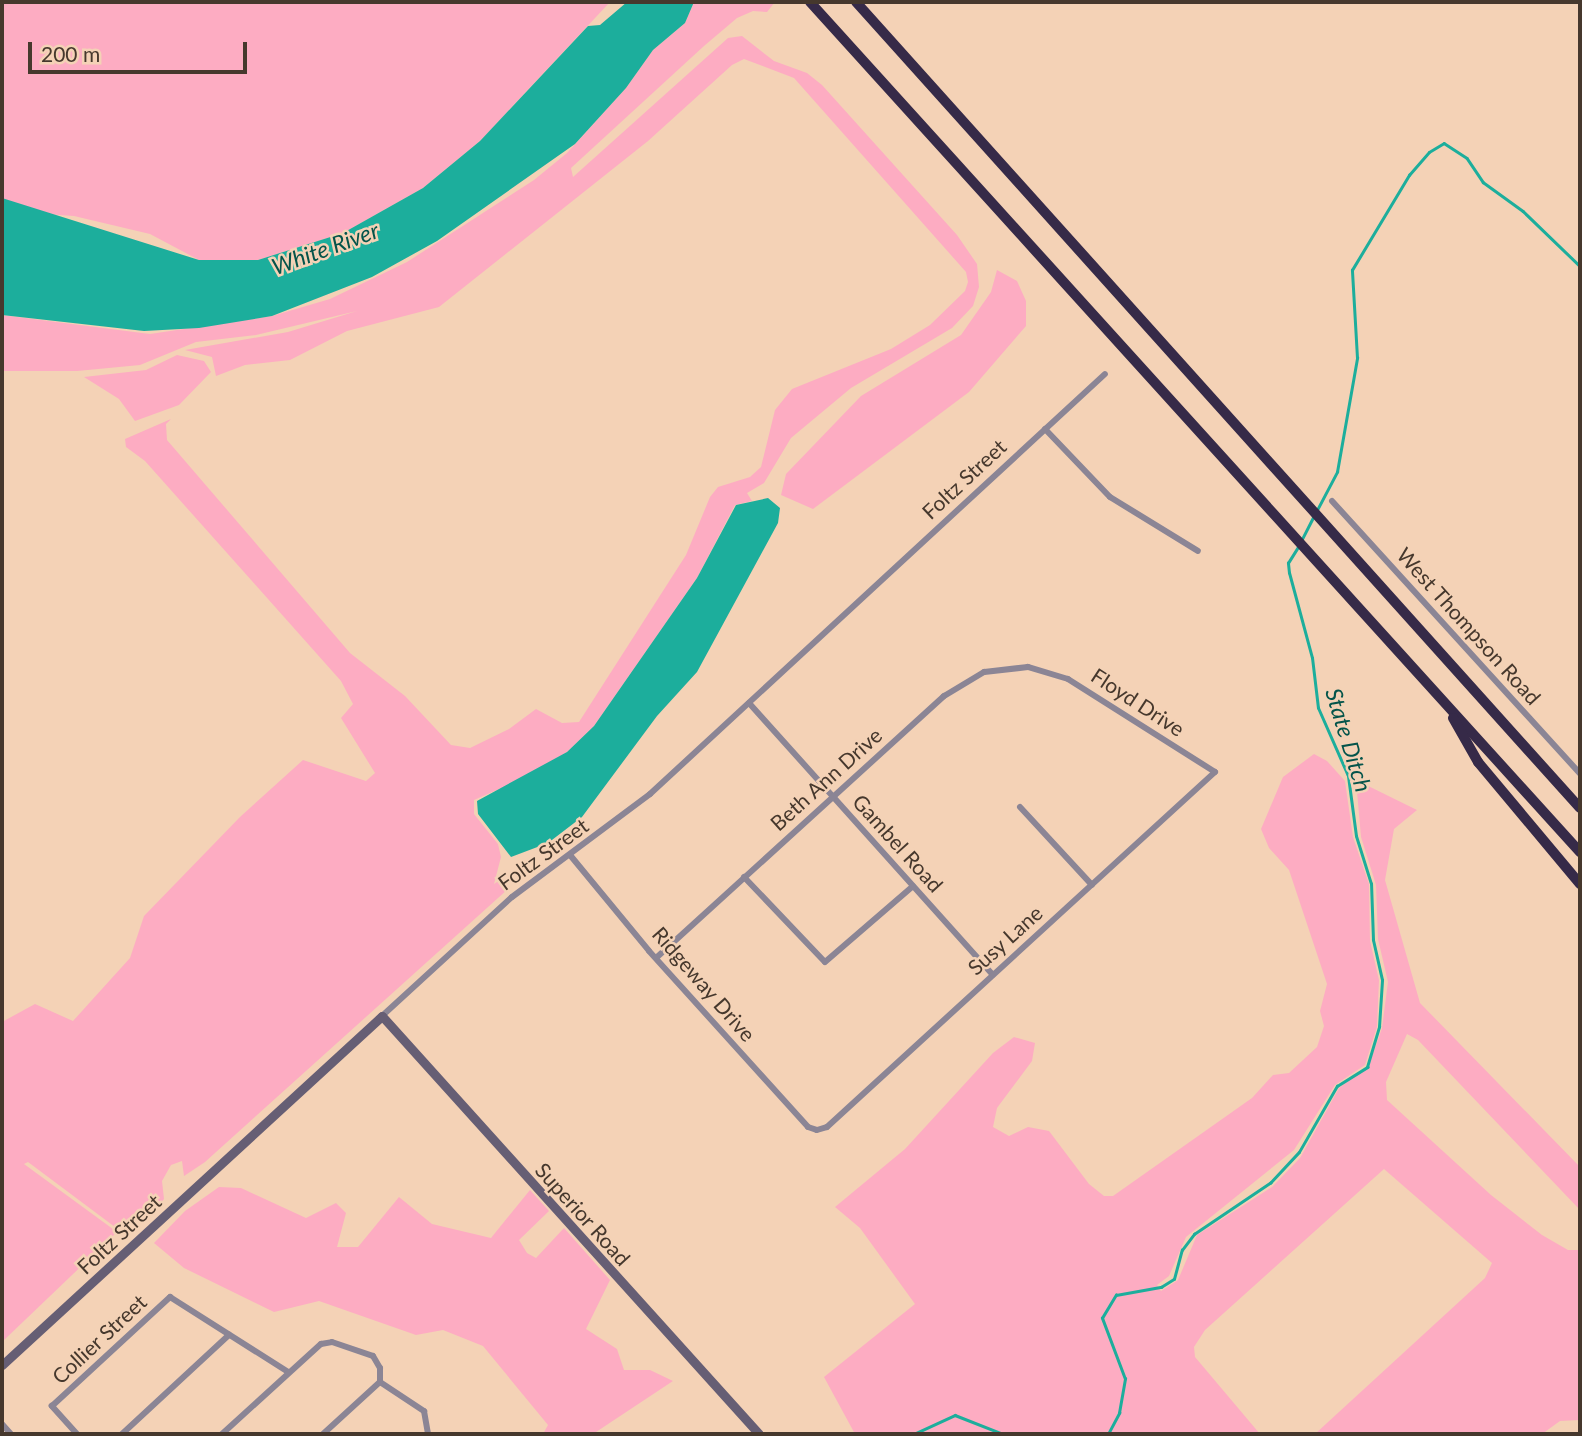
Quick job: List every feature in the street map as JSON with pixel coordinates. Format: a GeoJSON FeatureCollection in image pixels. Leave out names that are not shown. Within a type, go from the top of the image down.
{"type":"FeatureCollection","features":[{"type":"Feature","properties":{"kind":"highway"},"geometry":{"type":"LineString","coordinates":[[810,2],[1580,852]]}},
{"type":"Feature","properties":{"kind":"highway"},"geometry":{"type":"LineString","coordinates":[[856,2],[1580,808]]}},
{"type":"Feature","properties":{"kind":"highway"},"geometry":{"type":"LineString","coordinates":[[1441,698],[1478,762],[1580,884]]}},
{"type":"Feature","properties":{"kind":"street","name":"Foltz Street"},"geometry":{"type":"LineString","coordinates":[[2,1365],[504,904],[635,807],[1105,373]]}},
{"type":"Feature","properties":{"kind":"street"},"geometry":{"type":"LineString","coordinates":[[1045,429],[1110,497],[1198,551]]}},
{"type":"Feature","properties":{"kind":"street","name":"West Thompson Road"},"geometry":{"type":"LineString","coordinates":[[1332,501],[1580,774]]}},
{"type":"Feature","properties":{"kind":"street","name":"Beth Ann Drive"},"geometry":{"type":"LineString","coordinates":[[656,958],[960,683],[994,669],[1038,669]]}},
{"type":"Feature","properties":{"kind":"street","name":"Floyd Drive"},"geometry":{"type":"LineString","coordinates":[[1038,669],[1068,679],[1215,772]]}},
{"type":"Feature","properties":{"kind":"street","name":"Gambel Road"},"geometry":{"type":"LineString","coordinates":[[749,703],[993,975]]}},
{"type":"Feature","properties":{"kind":"street","name":"Susy Lane"},"geometry":{"type":"LineString","coordinates":[[817,1130],[827,1127],[1215,772]]}},
{"type":"Feature","properties":{"kind":"street"},"geometry":{"type":"LineString","coordinates":[[1020,807],[1092,885]]}},
{"type":"Feature","properties":{"kind":"street","name":"Ridgeway Drive"},"geometry":{"type":"LineString","coordinates":[[570,855],[656,958],[807,1127],[817,1130]]}},
{"type":"Feature","properties":{"kind":"street"},"geometry":{"type":"LineString","coordinates":[[744,877],[825,962],[913,886]]}},
{"type":"Feature","properties":{"kind":"street","name":"Superior Road"},"geometry":{"type":"LineString","coordinates":[[382,1016],[759,1434]]}},
{"type":"Feature","properties":{"kind":"street","name":"Collier Street"},"geometry":{"type":"LineString","coordinates":[[77,1434],[52,1406],[170,1297],[229,1335]]}},
{"type":"Feature","properties":{"kind":"street"},"geometry":{"type":"LineString","coordinates":[[122,1434],[229,1335],[288,1372]]}},
{"type":"Feature","properties":{"kind":"street"},"geometry":{"type":"LineString","coordinates":[[222,1434],[321,1344],[332,1342],[373,1356],[380,1368],[380,1382],[323,1434]]}},
{"type":"Feature","properties":{"kind":"street"},"geometry":{"type":"LineString","coordinates":[[380,1382],[422,1409],[428,1431]]}},
{"type":"Feature","properties":{"kind":"street"},"geometry":{"type":"LineString","coordinates":[[2,1424],[11,1434]]}},
{"type":"Feature","properties":{"kind":"shaded area"},"geometry":{"type":"Polygon","coordinates":[[[2,2],[610,2],[480,141],[423,188],[343,233],[258,260],[199,260],[150,234],[74,216],[45,214],[2,198],[2,2]]]}},
{"type":"Feature","properties":{"kind":"shaded area"},"geometry":{"type":"Polygon","coordinates":[[[694,2],[775,2],[767,12],[753,11],[737,18],[704,46],[571,168],[573,177],[728,38],[742,36],[774,61],[807,73],[822,85],[957,235],[977,264],[979,287],[973,306],[952,328],[851,388],[791,438],[764,483],[747,493],[752,501],[735,505],[697,578],[594,726],[567,752],[529,776],[474,800],[474,814],[498,844],[501,857],[494,884],[500,880],[508,889],[205,1162],[184,1176],[182,1161],[171,1165],[162,1181],[164,1199],[151,1214],[119,1230],[28,1162],[24,1164],[117,1232],[2,1342],[2,1022],[35,1004],[73,1021],[130,958],[144,916],[240,817],[303,760],[366,781],[375,773],[341,718],[353,704],[341,681],[145,461],[126,447],[125,439],[171,419],[166,424],[167,440],[350,653],[405,696],[451,745],[470,748],[509,729],[536,709],[562,723],[579,722],[686,555],[710,497],[718,487],[750,477],[761,467],[775,410],[792,389],[891,349],[930,325],[965,291],[968,282],[966,272],[794,78],[744,59],[732,65],[648,141],[439,307],[347,331],[290,360],[245,365],[216,376],[212,357],[185,350],[288,332],[357,311],[256,335],[196,342],[140,365],[77,371],[2,371],[2,315],[150,334],[272,316],[330,299],[407,262],[534,180],[567,153],[626,88],[653,50],[685,23],[694,2]]]}},
{"type":"Feature","properties":{"kind":"shaded area"},"geometry":{"type":"Polygon","coordinates":[[[997,270],[1017,281],[1026,301],[1026,326],[969,392],[813,509],[781,495],[786,474],[861,396],[961,335],[991,292],[997,270]]]}},
{"type":"Feature","properties":{"kind":"shaded area"},"geometry":{"type":"Polygon","coordinates":[[[177,355],[204,361],[211,372],[179,405],[135,421],[119,399],[84,377],[146,370],[177,355]]]}},
{"type":"Feature","properties":{"kind":"shaded area"},"geometry":{"type":"Polygon","coordinates":[[[1314,754],[1327,761],[1345,781],[1353,837],[1369,884],[1370,941],[1379,980],[1377,1027],[1365,1065],[1335,1085],[1294,1150],[1186,1237],[1169,1276],[1157,1285],[1161,1291],[1178,1280],[1197,1235],[1272,1187],[1300,1158],[1339,1088],[1369,1065],[1382,1028],[1388,982],[1378,939],[1376,885],[1361,837],[1356,780],[1417,810],[1394,829],[1385,880],[1420,1003],[1580,1167],[1580,1210],[1418,1040],[1407,1034],[1386,1082],[1387,1100],[1491,1195],[1542,1235],[1568,1250],[1580,1250],[1580,1420],[1560,1421],[1542,1434],[1315,1434],[1485,1278],[1492,1263],[1384,1169],[1205,1330],[1194,1347],[1195,1357],[1260,1434],[855,1434],[824,1377],[915,1304],[860,1228],[835,1207],[905,1149],[993,1053],[1014,1037],[1035,1043],[1032,1061],[997,1108],[993,1127],[1009,1136],[1028,1127],[1049,1131],[1089,1184],[1104,1196],[1113,1196],[1252,1098],[1273,1075],[1289,1073],[1317,1047],[1324,1026],[1320,1011],[1327,984],[1289,870],[1269,848],[1261,829],[1283,777],[1314,754]]]}},
{"type":"Feature","properties":{"kind":"shaded area"},"geometry":{"type":"Polygon","coordinates":[[[219,1187],[241,1188],[306,1218],[336,1203],[346,1213],[337,1247],[358,1247],[399,1197],[432,1224],[491,1238],[530,1190],[549,1211],[519,1240],[527,1253],[536,1258],[564,1228],[610,1280],[586,1329],[617,1349],[624,1370],[650,1370],[673,1381],[593,1434],[543,1434],[548,1425],[483,1346],[443,1330],[416,1335],[319,1301],[274,1312],[184,1268],[154,1243],[185,1211],[219,1187]]]}},
{"type":"Feature","properties":{"kind":"water","name":"White River"},"geometry":{"type":"Polygon","coordinates":[[[627,2],[694,2],[685,23],[653,50],[626,88],[575,144],[437,241],[372,277],[272,316],[199,328],[144,331],[2,315],[2,198],[199,260],[258,260],[343,233],[423,188],[480,141],[588,26],[600,25],[627,2]]]}},
{"type":"Feature","properties":{"kind":"water"},"geometry":{"type":"Polygon","coordinates":[[[768,498],[780,508],[778,523],[697,672],[657,716],[582,817],[548,843],[511,857],[478,814],[477,801],[567,752],[594,726],[697,578],[736,505],[768,498]]]}},
{"type":"Feature","properties":{"kind":"waterway","name":"State Ditch"},"geometry":{"type":"LineString","coordinates":[[1317,510],[1337,472],[1357,358],[1352,270],[1409,175],[1429,152],[1444,143],[1467,158],[1483,182],[1523,211],[1580,266]]}},
{"type":"Feature","properties":{"kind":"waterway","name":"State Ditch"},"geometry":{"type":"LineString","coordinates":[[1301,541],[1314,516]]}},
{"type":"Feature","properties":{"kind":"waterway","name":"State Ditch"},"geometry":{"type":"LineString","coordinates":[[1108,1434],[1119,1413],[1125,1379],[1102,1318],[1116,1295],[1161,1287],[1174,1279],[1182,1250],[1194,1234],[1270,1183],[1299,1152],[1337,1086],[1367,1067],[1379,1027],[1382,980],[1373,940],[1371,884],[1356,836],[1348,776],[1318,708],[1312,658],[1289,573],[1288,563],[1298,547]]}},
{"type":"Feature","properties":{"kind":"waterway","name":"State Ditch"},"geometry":{"type":"LineString","coordinates":[[914,1434],[955,1415],[1001,1433],[1042,1434]]}}]}
